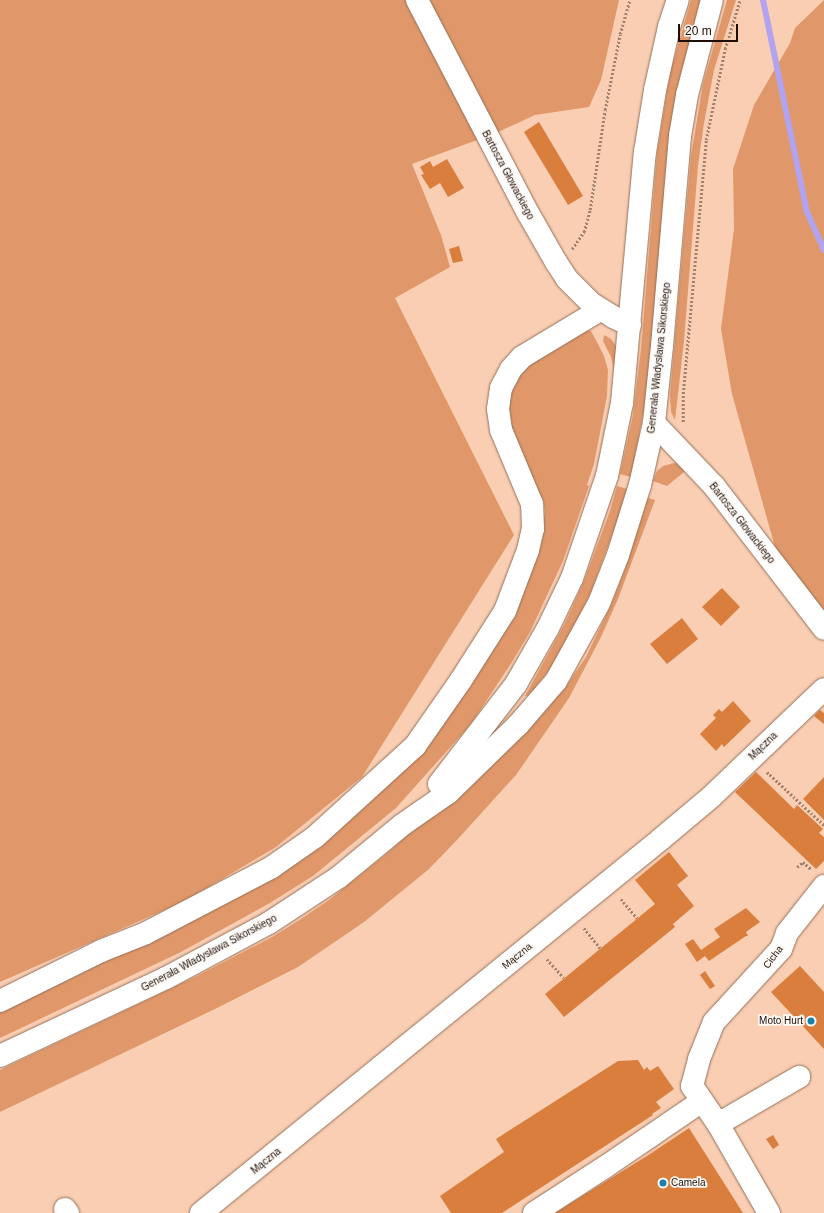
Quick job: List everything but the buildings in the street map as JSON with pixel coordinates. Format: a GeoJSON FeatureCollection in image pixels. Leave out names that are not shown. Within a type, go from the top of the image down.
{"type":"FeatureCollection","features":[{"type":"Feature","properties":{"kind":"main road","name":"Bartosza Głowackiego"},"geometry":{"type":"LineString","coordinates":[[417,0],[528,213],[567,279],[600,310],[630,325]]}},
{"type":"Feature","properties":{"kind":"main road","name":"Generała Władysława Sikorskiego"},"geometry":{"type":"LineString","coordinates":[[402,825],[460,760],[516,684],[548,628],[572,578],[590,530],[614,449],[622,403],[645,152],[655,90],[669,27],[678,0]]}},
{"type":"Feature","properties":{"kind":"main road","name":"Generała Władysława Sikorskiego"},"geometry":{"type":"LineString","coordinates":[[0,1056],[166,978],[269,922],[339,877],[402,825],[448,793],[518,725],[556,681],[598,603],[618,554],[640,485],[654,423],[680,136],[690,82],[712,0]]}},
{"type":"Feature","properties":{"kind":"main road"},"geometry":{"type":"LineString","coordinates":[[0,1001],[101,951],[146,933],[272,866],[315,837],[415,746],[461,680],[505,611],[534,529],[532,504],[501,430],[498,409],[501,388],[511,369],[522,357],[600,310]]}},
{"type":"Feature","properties":{"kind":"main road","name":"Bartosza Głowackiego"},"geometry":{"type":"LineString","coordinates":[[654,423],[714,486],[824,628]]}},
{"type":"Feature","properties":{"kind":"main road","name":"Mączna"},"geometry":{"type":"LineString","coordinates":[[201,1213],[661,839],[711,797],[824,690]]}},
{"type":"Feature","properties":{"kind":"main road","name":"Cicha"},"geometry":{"type":"LineString","coordinates":[[702,1101],[692,1086],[699,1059],[714,1022],[781,949],[787,933],[824,886]]}},
{"type":"Feature","properties":{"kind":"main road"},"geometry":{"type":"LineString","coordinates":[[718,1124],[798,1077]]}},
{"type":"Feature","properties":{"kind":"main road"},"geometry":{"type":"LineString","coordinates":[[534,1213],[702,1101],[718,1124],[769,1213]]}},
{"type":"Feature","properties":{"kind":"path"},"geometry":{"type":"LineString","coordinates":[[556,262],[571,250],[584,232],[590,210],[605,110],[620,34],[630,0]]}},
{"type":"Feature","properties":{"kind":"path"},"geometry":{"type":"LineString","coordinates":[[686,426],[682,419],[683,394],[706,140],[725,49],[740,0]]}},
{"type":"Feature","properties":{"kind":"path"},"geometry":{"type":"LineString","coordinates":[[619,897],[637,918]]}},
{"type":"Feature","properties":{"kind":"path"},"geometry":{"type":"LineString","coordinates":[[583,927],[600,948]]}},
{"type":"Feature","properties":{"kind":"path"},"geometry":{"type":"LineString","coordinates":[[546,958],[564,978]]}},
{"type":"Feature","properties":{"kind":"shaded area"},"geometry":{"type":"Polygon","coordinates":[[[0,0],[619,0],[601,80],[589,107],[535,115],[496,133],[412,164],[441,235],[450,267],[395,298],[514,535],[362,777],[276,847],[185,901],[0,982],[0,0]]]}},
{"type":"Feature","properties":{"kind":"shaded area"},"geometry":{"type":"Polygon","coordinates":[[[691,0],[702,0],[681,74],[669,144],[650,363],[644,409],[631,477],[620,474],[633,415],[641,349],[657,154],[670,73],[691,0]]]}},
{"type":"Feature","properties":{"kind":"shaded area"},"geometry":{"type":"Polygon","coordinates":[[[727,0],[736,0],[714,70],[704,123],[698,165],[684,341],[675,420],[671,412],[670,395],[691,156],[703,84],[727,0]]]}},
{"type":"Feature","properties":{"kind":"shaded area"},"geometry":{"type":"Polygon","coordinates":[[[824,0],[824,611],[775,547],[732,394],[721,329],[734,229],[733,169],[754,105],[790,43],[795,28],[824,0]]]}},
{"type":"Feature","properties":{"kind":"shaded area"},"geometry":{"type":"Polygon","coordinates":[[[587,330],[591,331],[598,344],[604,356],[608,370],[607,396],[594,464],[587,485],[589,486],[563,561],[530,632],[471,724],[396,808],[313,876],[270,903],[181,952],[0,1038],[0,1006],[246,887],[429,731],[543,523],[545,512],[543,500],[507,432],[508,386],[533,361],[587,330]]]}},
{"type":"Feature","properties":{"kind":"shaded area"},"geometry":{"type":"Polygon","coordinates":[[[604,335],[611,339],[616,346],[614,370],[611,357],[603,341],[604,335]]]}},
{"type":"Feature","properties":{"kind":"shaded area"},"geometry":{"type":"Polygon","coordinates":[[[674,463],[689,468],[667,486],[653,481],[657,471],[663,466],[674,463]]]}},
{"type":"Feature","properties":{"kind":"shaded area"},"geometry":{"type":"Polygon","coordinates":[[[617,486],[627,489],[619,516],[591,592],[557,660],[534,689],[527,696],[525,696],[565,623],[584,581],[610,511],[617,486]]]}},
{"type":"Feature","properties":{"kind":"shaded area"},"geometry":{"type":"Polygon","coordinates":[[[648,498],[655,500],[618,599],[601,637],[569,698],[516,775],[429,869],[364,922],[298,967],[215,1009],[0,1112],[0,1070],[199,975],[274,936],[301,919],[329,900],[385,855],[534,721],[565,688],[586,657],[611,605],[624,572],[648,498]]]}},
{"type":"Feature","properties":{"kind":"waterway"},"geometry":{"type":"LineString","coordinates":[[763,0],[807,212],[824,250]]}},
{"type":"Feature","properties":{"kind":"place","name":"Moto Hurt"},"geometry":{"type":"Point","coordinates":[811,1021]}},
{"type":"Feature","properties":{"kind":"place","name":"Camela"},"geometry":{"type":"Point","coordinates":[663,1183]}}]}
